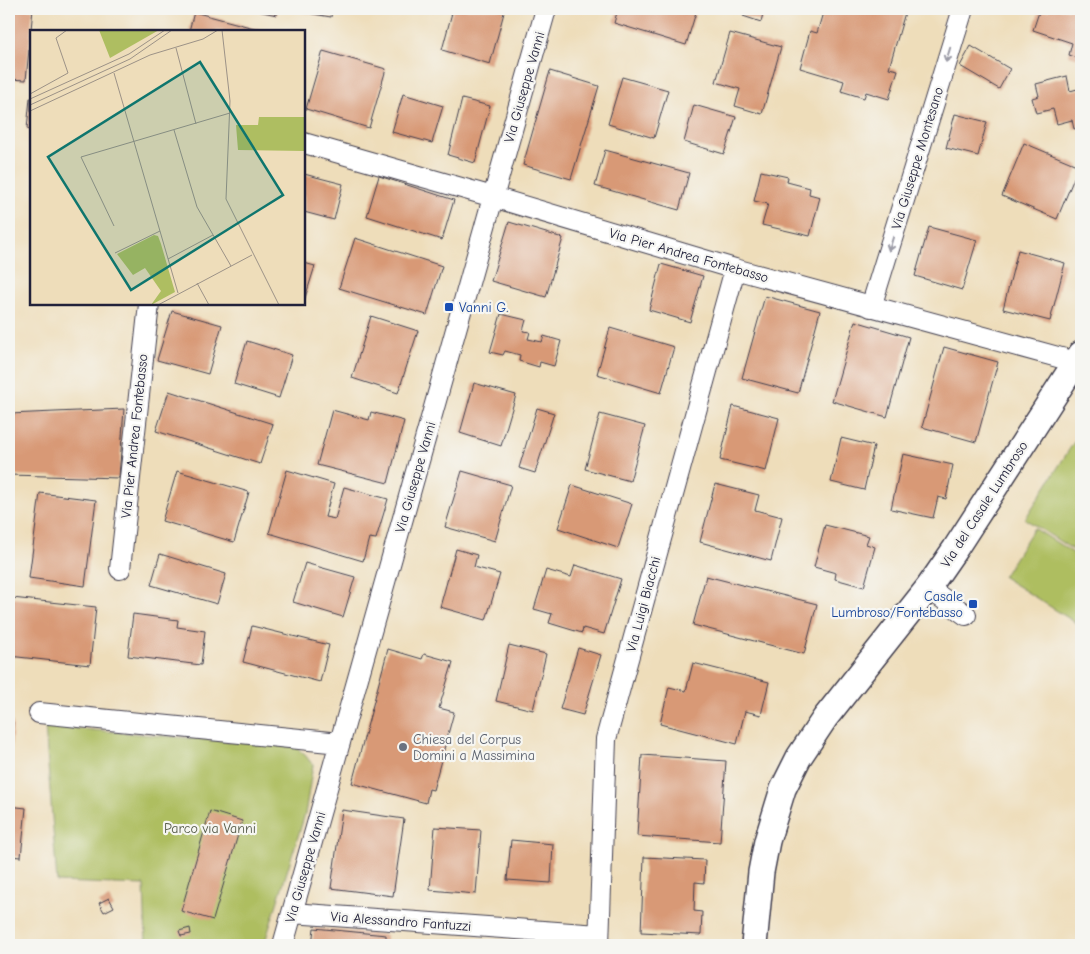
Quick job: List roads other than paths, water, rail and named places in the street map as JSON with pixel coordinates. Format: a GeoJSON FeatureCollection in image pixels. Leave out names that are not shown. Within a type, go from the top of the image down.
{"type":"FeatureCollection","features":[{"type":"Feature","properties":{"kind":"street","name":"Via Giuseppe Vanni"},"geometry":{"type":"LineString","coordinates":[[283,945],[546,9]]}},
{"type":"Feature","properties":{"kind":"street","name":"Via Giuseppe Montesano"},"geometry":{"type":"LineString","coordinates":[[871,307],[963,9]]}},
{"type":"Feature","properties":{"kind":"street","name":"Via Pier Andrea Fontebasso"},"geometry":{"type":"LineString","coordinates":[[305,143],[493,197],[735,270],[871,307],[1079,358]]}},
{"type":"Feature","properties":{"kind":"street","name":"Via Luigi Biacchi"},"geometry":{"type":"LineString","coordinates":[[599,940],[606,739],[735,270]]}},
{"type":"Feature","properties":{"kind":"street","name":"Via Pier Andrea Fontebasso"},"geometry":{"type":"LineString","coordinates":[[120,568],[149,305]]}},
{"type":"Feature","properties":{"kind":"street","name":"Via del Casale Lumbroso"},"geometry":{"type":"LineString","coordinates":[[754,945],[761,872],[767,841],[777,805],[790,774],[821,724],[928,588],[955,550],[1079,358]]}},
{"type":"Feature","properties":{"kind":"street"},"geometry":{"type":"LineString","coordinates":[[928,588],[966,615]]}},
{"type":"Feature","properties":{"kind":"street"},"geometry":{"type":"LineString","coordinates":[[39,713],[340,743]]}},
{"type":"Feature","properties":{"kind":"street","name":"Via Alessandro Fantuzzi"},"geometry":{"type":"LineString","coordinates":[[292,913],[599,940]]}},
{"type":"Feature","properties":{"kind":"place","name":"Vanni G."},"geometry":{"type":"Point","coordinates":[449,307]}},
{"type":"Feature","properties":{"kind":"place","name":"Casale Lumbroso/Fontebasso"},"geometry":{"type":"Point","coordinates":[973,604]}},
{"type":"Feature","properties":{"kind":"place","name":"Chiesa del Corpus Domini a Massimina"},"geometry":{"type":"Point","coordinates":[403,747]}},
{"type":"Feature","properties":{"kind":"park label","name":"Parco via Vanni"},"geometry":{"type":"Point","coordinates":[210,828]}}]}
